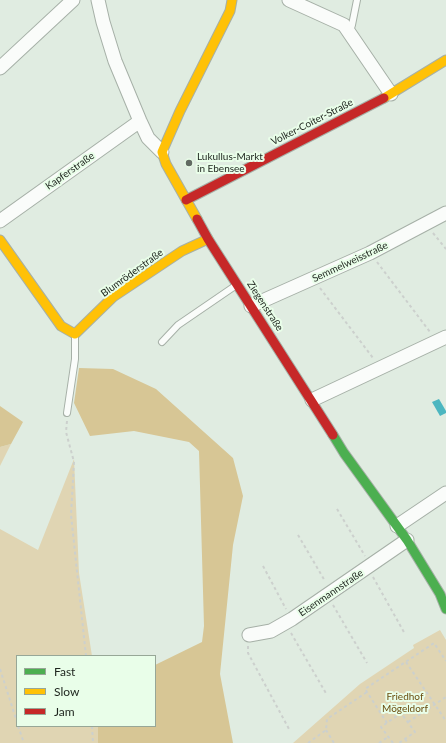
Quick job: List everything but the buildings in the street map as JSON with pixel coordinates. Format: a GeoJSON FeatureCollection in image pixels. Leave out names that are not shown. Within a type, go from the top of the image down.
{"type":"FeatureCollection","features":[{"type":"Feature","properties":{"kind":"street"},"geometry":{"type":"LineString","coordinates":[[0,68],[73,0]]}},
{"type":"Feature","properties":{"kind":"street"},"geometry":{"type":"LineString","coordinates":[[98,0],[115,61],[140,121],[148,138],[162,152],[180,111],[230,11],[232,0]]}},
{"type":"Feature","properties":{"kind":"street"},"geometry":{"type":"LineString","coordinates":[[289,0],[344,25],[391,94]]}},
{"type":"Feature","properties":{"kind":"street","name":"Volker-Coiter-Straße"},"geometry":{"type":"LineString","coordinates":[[186,200],[391,94],[446,60]]}},
{"type":"Feature","properties":{"kind":"street","name":"Kapferstraße"},"geometry":{"type":"LineString","coordinates":[[0,221],[140,121]]}},
{"type":"Feature","properties":{"kind":"street","name":"Ziegenstraße"},"geometry":{"type":"LineString","coordinates":[[162,152],[166,164],[208,239],[312,400],[344,453],[407,540],[440,594],[446,608]]}},
{"type":"Feature","properties":{"kind":"street","name":"Semmelweisstraße"},"geometry":{"type":"LineString","coordinates":[[252,306],[264,299],[314,279],[370,253],[446,213]]}},
{"type":"Feature","properties":{"kind":"street","name":"Blumröderstraße"},"geometry":{"type":"LineString","coordinates":[[75,334],[113,297],[182,251],[208,239]]}},
{"type":"Feature","properties":{"kind":"street"},"geometry":{"type":"LineString","coordinates":[[0,240],[61,326],[75,334]]}},
{"type":"Feature","properties":{"kind":"street"},"geometry":{"type":"LineString","coordinates":[[312,400],[442,339]]}},
{"type":"Feature","properties":{"kind":"street"},"geometry":{"type":"LineString","coordinates":[[397,526],[446,492]]}},
{"type":"Feature","properties":{"kind":"street","name":"Eisenmannstraße"},"geometry":{"type":"LineString","coordinates":[[249,636],[271,631],[289,621],[407,540]]}},
{"type":"Feature","properties":{"kind":"lane"},"geometry":{"type":"LineString","coordinates":[[349,33],[357,0]]}},
{"type":"Feature","properties":{"kind":"lane"},"geometry":{"type":"LineString","coordinates":[[162,342],[178,325],[238,284]]}},
{"type":"Feature","properties":{"kind":"lane"},"geometry":{"type":"LineString","coordinates":[[67,413],[75,359],[75,334]]}},
{"type":"Feature","properties":{"kind":"path"},"geometry":{"type":"LineString","coordinates":[[426,224],[446,249]]}},
{"type":"Feature","properties":{"kind":"path"},"geometry":{"type":"LineString","coordinates":[[370,253],[442,339]]}},
{"type":"Feature","properties":{"kind":"path"},"geometry":{"type":"LineString","coordinates":[[314,279],[373,358]]}},
{"type":"Feature","properties":{"kind":"path"},"geometry":{"type":"LineString","coordinates":[[67,413],[66,432],[74,462],[71,515],[86,655]]}},
{"type":"Feature","properties":{"kind":"path"},"geometry":{"type":"LineString","coordinates":[[337,509],[405,634]]}},
{"type":"Feature","properties":{"kind":"path"},"geometry":{"type":"LineString","coordinates":[[298,535],[367,663]]}},
{"type":"Feature","properties":{"kind":"path"},"geometry":{"type":"LineString","coordinates":[[262,566],[327,695]]}},
{"type":"Feature","properties":{"kind":"path"},"geometry":{"type":"LineString","coordinates":[[249,636],[248,653],[289,729]]}},
{"type":"Feature","properties":{"kind":"path"},"geometry":{"type":"LineString","coordinates":[[387,723],[365,689],[434,643],[446,661]]}},
{"type":"Feature","properties":{"kind":"path"},"geometry":{"type":"LineString","coordinates":[[406,662],[446,721]]}},
{"type":"Feature","properties":{"kind":"path"},"geometry":{"type":"LineString","coordinates":[[0,669],[16,719]]}},
{"type":"Feature","properties":{"kind":"path"},"geometry":{"type":"LineString","coordinates":[[334,743],[326,730],[327,719],[367,692]]}},
{"type":"Feature","properties":{"kind":"path"},"geometry":{"type":"LineString","coordinates":[[408,722],[446,697]]}},
{"type":"Feature","properties":{"kind":"path"},"geometry":{"type":"LineString","coordinates":[[393,743],[381,727],[401,713],[415,732],[399,743]]}},
{"type":"Feature","properties":{"kind":"path"},"geometry":{"type":"LineString","coordinates":[[18,727],[24,743]]}},
{"type":"Feature","properties":{"kind":"path"},"geometry":{"type":"LineString","coordinates":[[92,727],[93,743]]}},
{"type":"Feature","properties":{"kind":"path"},"geometry":{"type":"LineString","coordinates":[[308,743],[326,730]]}},
{"type":"Feature","properties":{"kind":"path"},"geometry":{"type":"LineString","coordinates":[[379,743],[388,737]]}},
{"type":"Feature","properties":{"kind":"path"},"geometry":{"type":"LineString","coordinates":[[405,739],[408,743]]}},
{"type":"Feature","properties":{"kind":"green space"},"geometry":{"type":"Polygon","coordinates":[[[11,444],[0,466],[0,447],[11,444]]]}},
{"type":"Feature","properties":{"kind":"green space"},"geometry":{"type":"Polygon","coordinates":[[[74,459],[79,573],[92,655],[16,655],[16,727],[110,727],[115,743],[0,743],[0,529],[38,550],[74,459]]]}},
{"type":"Feature","properties":{"kind":"green space","name":"Friedhof Mögeldorf"},"geometry":{"type":"Polygon","coordinates":[[[440,630],[446,640],[446,743],[293,743],[360,684],[414,648],[413,645],[440,630]]]}},
{"type":"Feature","properties":{"kind":"shaded area"},"geometry":{"type":"Polygon","coordinates":[[[79,368],[113,369],[156,389],[233,458],[243,496],[233,545],[220,674],[233,743],[98,743],[98,727],[156,727],[156,665],[202,642],[204,626],[199,451],[189,442],[134,431],[90,436],[74,403],[79,368]]]}},
{"type":"Feature","properties":{"kind":"shaded area"},"geometry":{"type":"Polygon","coordinates":[[[0,406],[23,422],[11,444],[0,447],[0,406]]]}},
{"type":"Feature","properties":{"kind":"water"},"geometry":{"type":"Polygon","coordinates":[[[439,399],[446,411],[446,413],[440,416],[432,402],[439,399]]]}},
{"type":"Feature","properties":{"kind":"traffic: fast"},"geometry":{"type":"LineString","coordinates":[[333,435],[344,453],[407,540],[440,594],[446,609]]}},
{"type":"Feature","properties":{"kind":"traffic: slow"},"geometry":{"type":"LineString","coordinates":[[197,219],[166,164],[162,152],[180,111],[230,11],[232,0]]}},
{"type":"Feature","properties":{"kind":"traffic: slow"},"geometry":{"type":"LineString","coordinates":[[384,98],[446,60]]}},
{"type":"Feature","properties":{"kind":"traffic: slow"},"geometry":{"type":"LineString","coordinates":[[0,240],[61,326],[75,334],[113,297],[182,251],[208,239]]}},
{"type":"Feature","properties":{"kind":"traffic: jam"},"geometry":{"type":"LineString","coordinates":[[186,200],[384,98]]}},
{"type":"Feature","properties":{"kind":"traffic: jam"},"geometry":{"type":"LineString","coordinates":[[197,219],[208,239],[333,435]]}},
{"type":"Feature","properties":{"kind":"place","name":"Lukullus-Markt in Ebensee"},"geometry":{"type":"Point","coordinates":[189,163]}}]}
